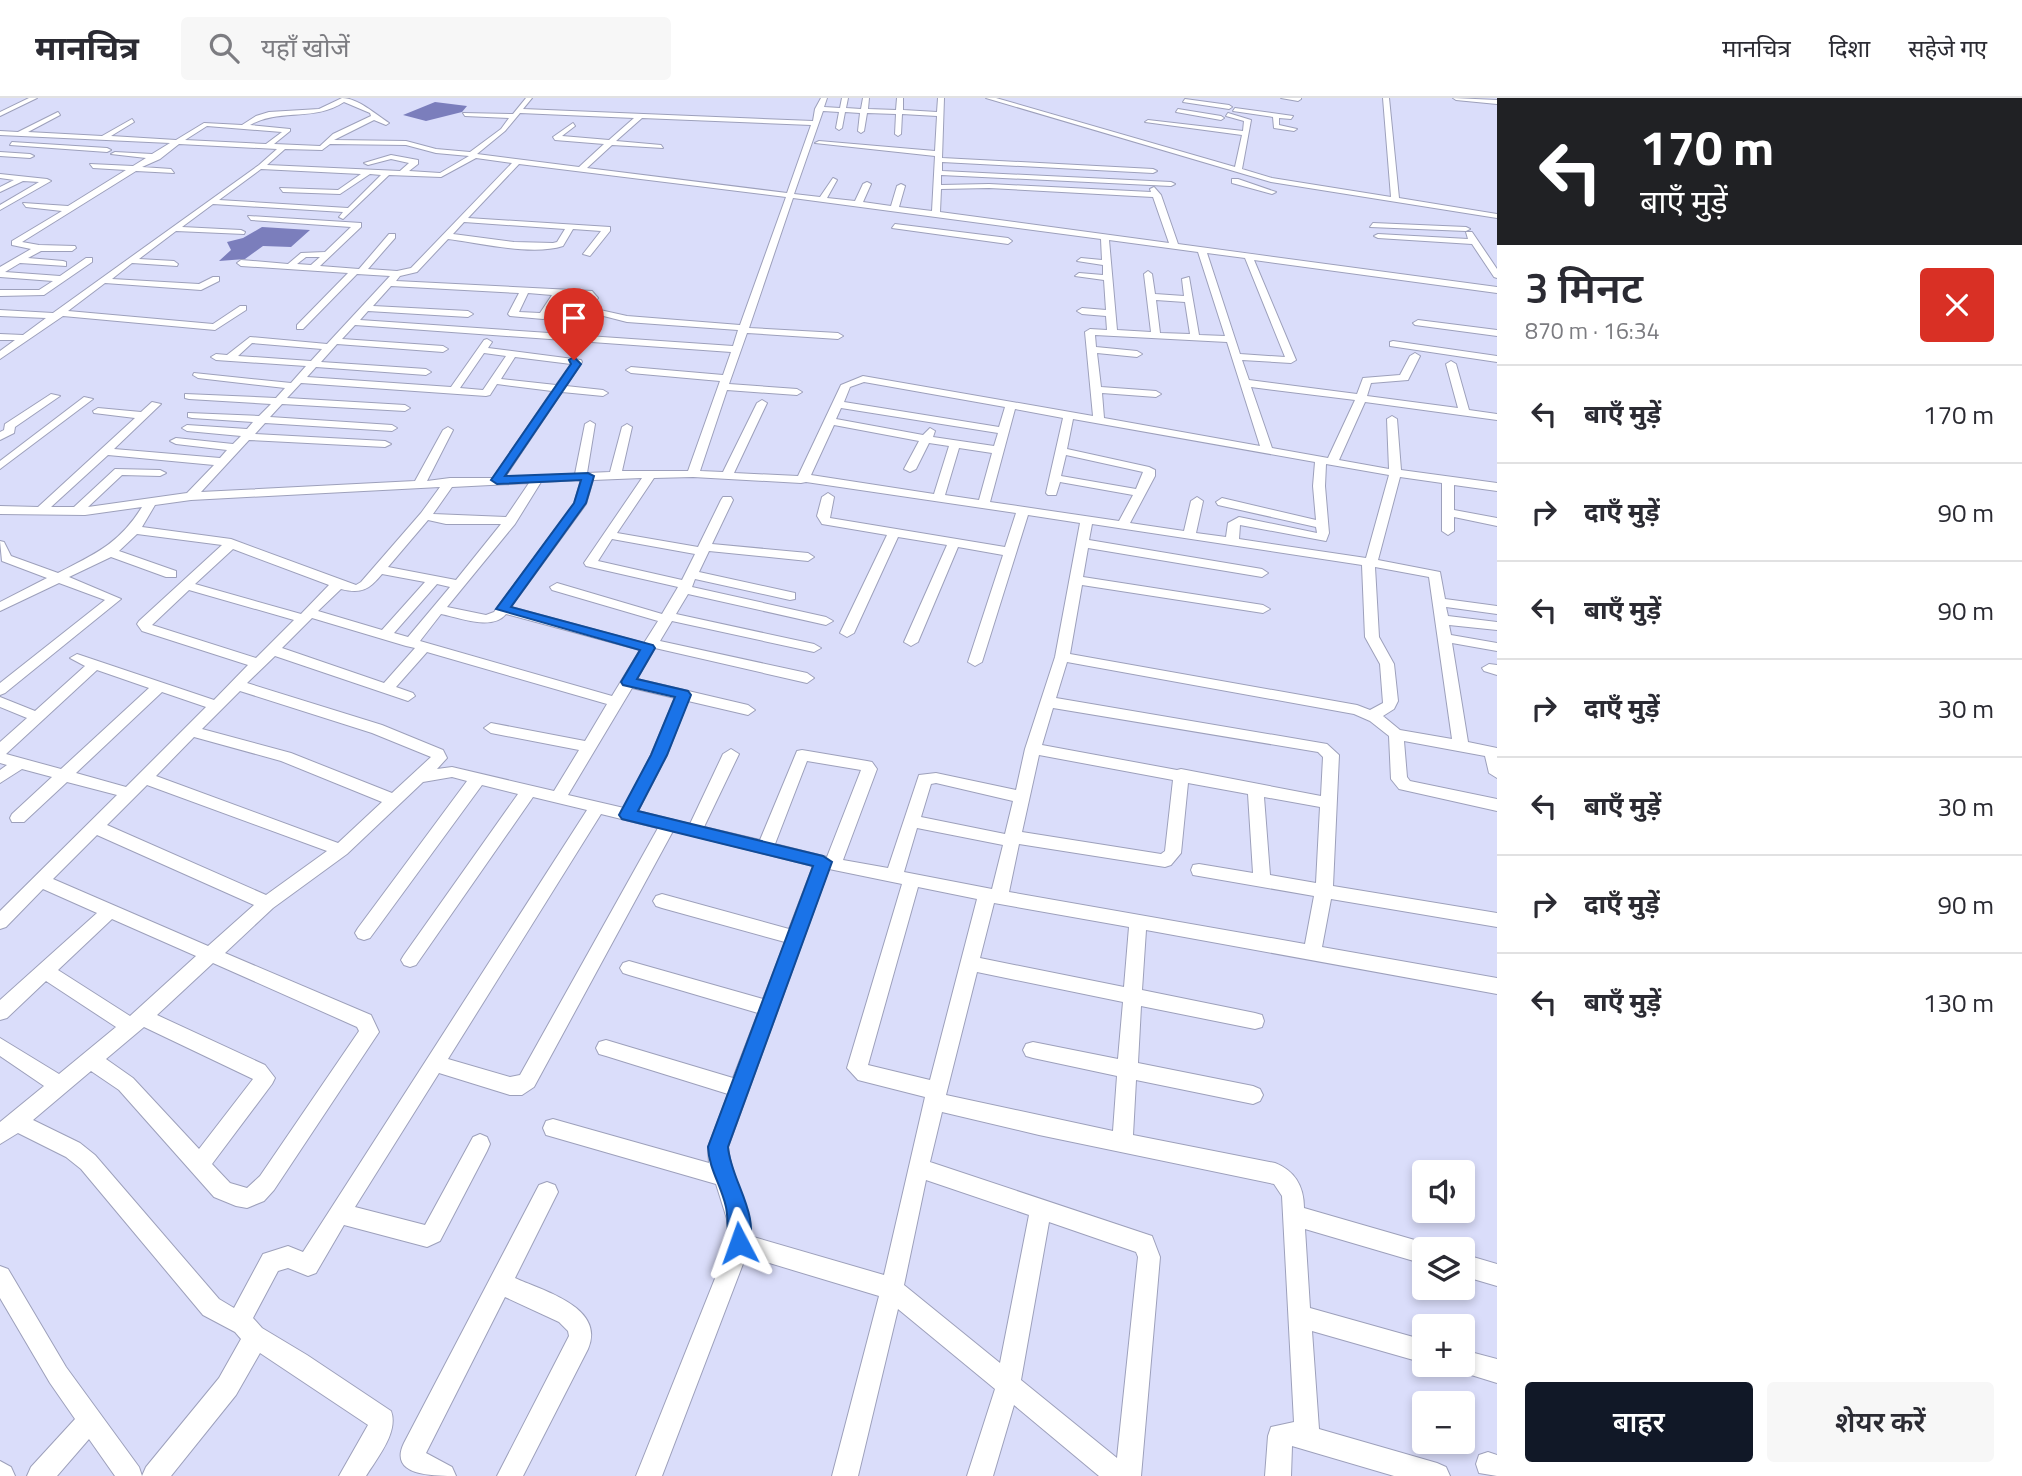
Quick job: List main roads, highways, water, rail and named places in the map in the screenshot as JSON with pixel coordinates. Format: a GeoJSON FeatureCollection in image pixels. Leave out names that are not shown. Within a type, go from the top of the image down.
{"type":"FeatureCollection","features":[{"type":"Feature","properties":{"kind":"water"},"geometry":{"type":"Polygon","coordinates":[[[435,102],[467,106],[462,112],[426,121],[403,115],[435,102]]]}},
{"type":"Feature","properties":{"kind":"water"},"geometry":{"type":"Polygon","coordinates":[[[262,227],[310,230],[291,247],[263,246],[245,259],[219,261],[231,250],[227,242],[243,238],[262,227]]]}}]}
